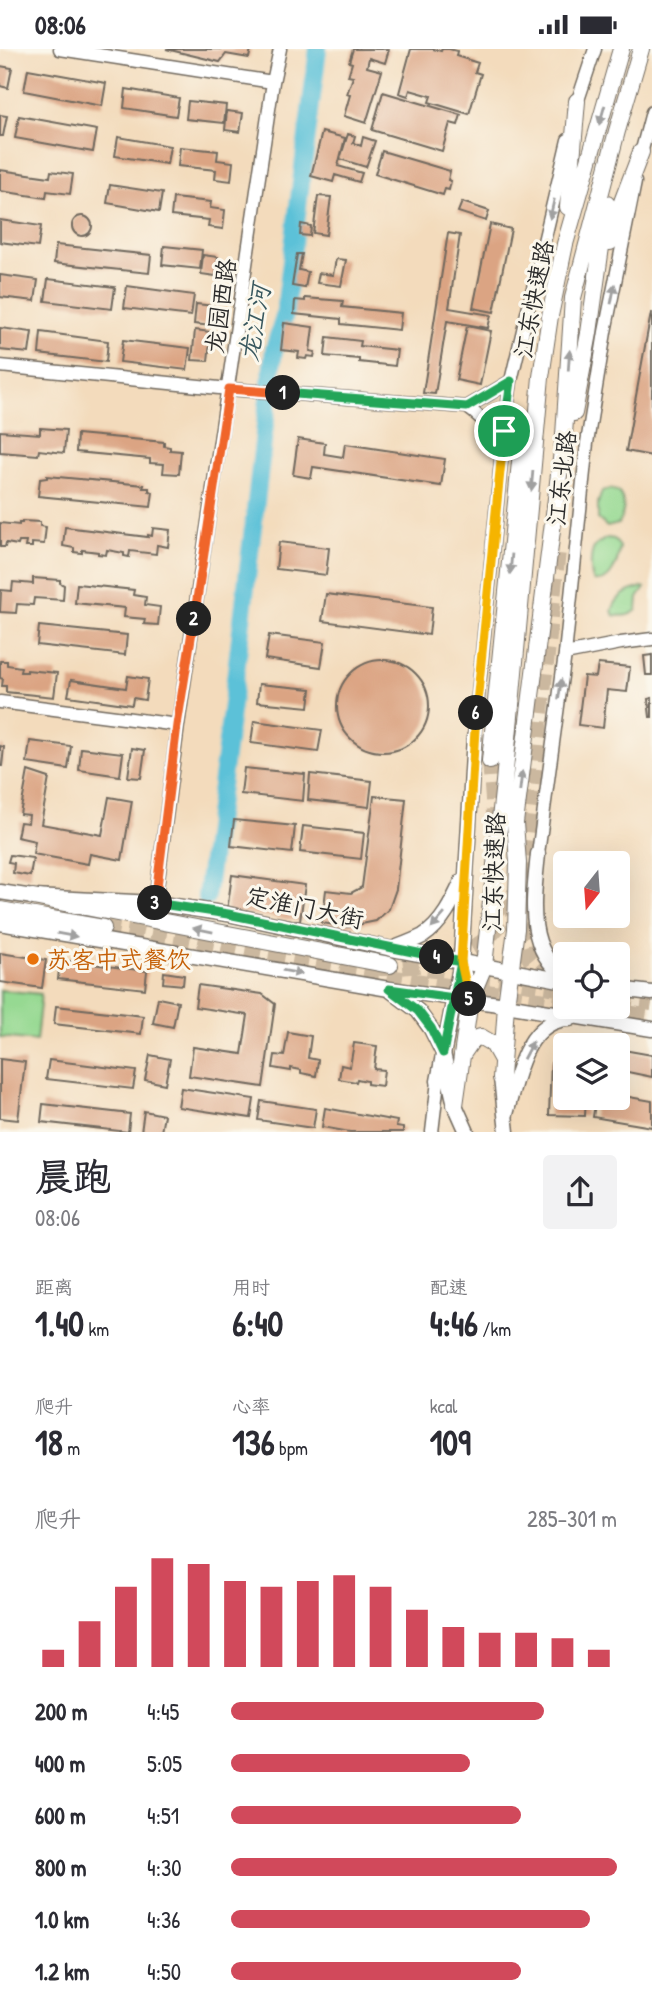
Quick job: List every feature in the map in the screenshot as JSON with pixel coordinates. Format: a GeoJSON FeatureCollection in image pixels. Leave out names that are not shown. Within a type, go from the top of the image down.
{"type":"FeatureCollection","features":[{"type":"Feature","properties":{"kind":"highway","name":"江东快速路"},"geometry":{"type":"LineString","coordinates":[[455,1105],[462,999],[484,966],[504,782],[541,377],[565,244],[621,49]]}},
{"type":"Feature","properties":{"kind":"highway","name":"江东快速路"},"geometry":{"type":"LineString","coordinates":[[501,1078],[506,1005],[516,929],[518,863],[515,823],[564,435],[573,298],[641,49]]}},
{"type":"Feature","properties":{"kind":"highway"},"geometry":{"type":"LineString","coordinates":[[565,244],[577,101]]}},
{"type":"Feature","properties":{"kind":"highway"},"geometry":{"type":"LineString","coordinates":[[589,333],[617,131]]}},
{"type":"Feature","properties":{"kind":"highway"},"geometry":{"type":"LineString","coordinates":[[558,551],[574,415],[589,333],[617,215],[641,152]]}},
{"type":"Feature","properties":{"kind":"highway"},"geometry":{"type":"LineString","coordinates":[[490,761],[521,453],[541,377]]}},
{"type":"Feature","properties":{"kind":"highway"},"geometry":{"type":"LineString","coordinates":[[494,861],[500,869],[510,870],[518,863]]}},
{"type":"Feature","properties":{"kind":"highway"},"geometry":{"type":"LineString","coordinates":[[33,897],[391,957]]}},
{"type":"Feature","properties":{"kind":"highway"},"geometry":{"type":"LineString","coordinates":[[0,910],[103,927]]}},
{"type":"Feature","properties":{"kind":"highway"},"geometry":{"type":"LineString","coordinates":[[460,1059],[473,1039],[481,1037],[493,1044],[502,1060]]}},
{"type":"Feature","properties":{"kind":"main road"},"geometry":{"type":"LineString","coordinates":[[60,49],[273,82]]}},
{"type":"Feature","properties":{"kind":"main road","name":"龙园西路"},"geometry":{"type":"LineString","coordinates":[[155,903],[177,725],[280,49]]}},
{"type":"Feature","properties":{"kind":"main road"},"geometry":{"type":"LineString","coordinates":[[432,1132],[443,1053],[462,999],[461,962],[474,737],[511,381],[577,101],[595,49]]}},
{"type":"Feature","properties":{"kind":"main road","name":"江东北路"},"geometry":{"type":"LineString","coordinates":[[538,854],[565,654],[587,443],[605,332],[641,152],[652,112]]}},
{"type":"Feature","properties":{"kind":"main road"},"geometry":{"type":"LineString","coordinates":[[0,366],[229,389],[467,407],[485,420],[496,439],[501,469]]}},
{"type":"Feature","properties":{"kind":"main road"},"geometry":{"type":"LineString","coordinates":[[467,407],[511,381]]}},
{"type":"Feature","properties":{"kind":"main road"},"geometry":{"type":"LineString","coordinates":[[565,654],[652,639]]}},
{"type":"Feature","properties":{"kind":"main road"},"geometry":{"type":"LineString","coordinates":[[0,702],[177,725]]}},
{"type":"Feature","properties":{"kind":"main road"},"geometry":{"type":"LineString","coordinates":[[516,929],[538,854]]}},
{"type":"Feature","properties":{"kind":"main road"},"geometry":{"type":"LineString","coordinates":[[538,854],[534,896],[535,924],[538,941],[546,959],[553,967]]}},
{"type":"Feature","properties":{"kind":"main road"},"geometry":{"type":"LineString","coordinates":[[391,957],[425,935],[440,920],[466,874]]}},
{"type":"Feature","properties":{"kind":"main road","name":"定淮门大街"},"geometry":{"type":"LineString","coordinates":[[0,892],[33,897],[155,903],[228,914],[391,957],[461,962],[553,976]]}},
{"type":"Feature","properties":{"kind":"main road"},"geometry":{"type":"LineString","coordinates":[[0,923],[389,989],[652,1029]]}},
{"type":"Feature","properties":{"kind":"main road"},"geometry":{"type":"LineString","coordinates":[[389,989],[418,1011],[431,1028],[443,1053],[455,1105],[467,1132]]}},
{"type":"Feature","properties":{"kind":"main road"},"geometry":{"type":"LineString","coordinates":[[630,990],[652,993]]}},
{"type":"Feature","properties":{"kind":"main road"},"geometry":{"type":"LineString","coordinates":[[506,1114],[525,1055],[540,1031],[551,1022],[562,1019],[597,1020]]}},
{"type":"Feature","properties":{"kind":"main road"},"geometry":{"type":"LineString","coordinates":[[501,1078],[507,1132]]}},
{"type":"Feature","properties":{"kind":"green space"},"geometry":{"type":"Polygon","coordinates":[[[611,489],[619,492],[624,508],[619,524],[607,527],[598,519],[598,503],[602,491],[611,489]]]}},
{"type":"Feature","properties":{"kind":"green space"},"geometry":{"type":"Polygon","coordinates":[[[607,538],[614,539],[620,547],[618,559],[610,575],[600,581],[594,581],[591,566],[593,550],[607,538]]]}},
{"type":"Feature","properties":{"kind":"green space"},"geometry":{"type":"Polygon","coordinates":[[[645,588],[638,598],[637,610],[632,614],[614,615],[612,611],[620,597],[645,588]]]}},
{"type":"Feature","properties":{"kind":"green space"},"geometry":{"type":"Polygon","coordinates":[[[0,990],[41,994],[36,1041],[0,1037],[0,990]]]}},
{"type":"Feature","properties":{"kind":"building"},"geometry":{"type":"Polygon","coordinates":[[[166,49],[251,49],[249,58],[226,54],[220,62],[166,49]]]}},
{"type":"Feature","properties":{"kind":"building"},"geometry":{"type":"Polygon","coordinates":[[[353,49],[389,49],[385,63],[369,58],[367,67],[382,71],[366,123],[344,116],[353,77],[348,76],[353,49]]]}},
{"type":"Feature","properties":{"kind":"building"},"geometry":{"type":"Polygon","coordinates":[[[411,49],[449,49],[457,51],[456,56],[478,63],[475,72],[481,74],[469,114],[429,102],[431,96],[410,90],[408,96],[399,93],[411,49]]]}},
{"type":"Feature","properties":{"kind":"building"},"geometry":{"type":"Polygon","coordinates":[[[0,66],[12,68],[8,88],[0,86],[0,66]]]}},
{"type":"Feature","properties":{"kind":"building"},"geometry":{"type":"Polygon","coordinates":[[[28,69],[106,83],[102,106],[24,91],[28,69]]]}},
{"type":"Feature","properties":{"kind":"building"},"geometry":{"type":"Polygon","coordinates":[[[126,89],[179,98],[176,116],[124,108],[126,89]]]}},
{"type":"Feature","properties":{"kind":"building"},"geometry":{"type":"Polygon","coordinates":[[[383,92],[461,115],[458,125],[450,123],[442,151],[372,130],[383,92]]]}},
{"type":"Feature","properties":{"kind":"building"},"geometry":{"type":"Polygon","coordinates":[[[188,101],[226,105],[224,123],[186,119],[188,101]]]}},
{"type":"Feature","properties":{"kind":"building"},"geometry":{"type":"Polygon","coordinates":[[[227,111],[243,113],[240,132],[225,130],[227,111]]]}},
{"type":"Feature","properties":{"kind":"building"},"geometry":{"type":"Polygon","coordinates":[[[0,115],[7,116],[3,136],[0,136],[0,115]]]}},
{"type":"Feature","properties":{"kind":"building"},"geometry":{"type":"Polygon","coordinates":[[[19,116],[97,130],[93,152],[15,138],[19,116]]]}},
{"type":"Feature","properties":{"kind":"building"},"geometry":{"type":"Polygon","coordinates":[[[322,132],[345,138],[338,166],[362,173],[359,182],[335,175],[333,182],[311,176],[322,132]]]}},
{"type":"Feature","properties":{"kind":"building"},"geometry":{"type":"Polygon","coordinates":[[[348,134],[355,136],[353,143],[361,146],[363,137],[375,141],[366,167],[340,159],[348,134]]]}},
{"type":"Feature","properties":{"kind":"building"},"geometry":{"type":"Polygon","coordinates":[[[118,137],[170,146],[167,164],[115,156],[118,137]]]}},
{"type":"Feature","properties":{"kind":"building"},"geometry":{"type":"Polygon","coordinates":[[[180,147],[218,151],[217,160],[233,162],[231,181],[215,179],[216,170],[178,166],[180,147]]]}},
{"type":"Feature","properties":{"kind":"building"},"geometry":{"type":"Polygon","coordinates":[[[382,151],[450,171],[449,190],[445,189],[443,195],[375,174],[382,151]]]}},
{"type":"Feature","properties":{"kind":"building"},"geometry":{"type":"Polygon","coordinates":[[[0,170],[50,177],[51,171],[73,174],[70,194],[47,191],[46,198],[0,191],[0,170]]]}},
{"type":"Feature","properties":{"kind":"building"},"geometry":{"type":"Polygon","coordinates":[[[110,185],[162,193],[159,212],[107,203],[110,185]]]}},
{"type":"Feature","properties":{"kind":"building"},"geometry":{"type":"Polygon","coordinates":[[[318,196],[331,197],[326,235],[313,233],[318,196]]]}},
{"type":"Feature","properties":{"kind":"building"},"geometry":{"type":"Polygon","coordinates":[[[173,198],[211,202],[210,208],[225,210],[223,229],[208,227],[209,220],[171,216],[173,198]]]}},
{"type":"Feature","properties":{"kind":"building"},"geometry":{"type":"Polygon","coordinates":[[[462,202],[489,211],[486,221],[458,212],[462,202]]]}},
{"type":"Feature","properties":{"kind":"building"},"geometry":{"type":"Polygon","coordinates":[[[82,216],[89,219],[92,226],[89,233],[82,236],[75,233],[72,226],[75,219],[82,216]]]}},
{"type":"Feature","properties":{"kind":"building"},"geometry":{"type":"Polygon","coordinates":[[[0,220],[41,226],[38,247],[0,242],[0,220]]]}},
{"type":"Feature","properties":{"kind":"building"},"geometry":{"type":"Polygon","coordinates":[[[301,224],[311,226],[310,236],[300,235],[301,224]]]}},
{"type":"Feature","properties":{"kind":"building"},"geometry":{"type":"Polygon","coordinates":[[[490,224],[511,229],[494,312],[473,308],[490,224]]]}},
{"type":"Feature","properties":{"kind":"building"},"geometry":{"type":"Polygon","coordinates":[[[448,233],[460,235],[449,308],[491,315],[488,328],[447,321],[435,394],[423,393],[448,233]]]}},
{"type":"Feature","properties":{"kind":"building"},"geometry":{"type":"Polygon","coordinates":[[[56,245],[151,255],[149,273],[54,263],[56,245]]]}},
{"type":"Feature","properties":{"kind":"building"},"geometry":{"type":"Polygon","coordinates":[[[164,246],[202,250],[200,269],[162,265],[164,246]]]}},
{"type":"Feature","properties":{"kind":"building"},"geometry":{"type":"Polygon","coordinates":[[[297,254],[302,254],[299,270],[308,272],[305,288],[292,286],[297,254]]]}},
{"type":"Feature","properties":{"kind":"building"},"geometry":{"type":"Polygon","coordinates":[[[203,255],[218,257],[216,276],[201,274],[203,255]]]}},
{"type":"Feature","properties":{"kind":"building"},"geometry":{"type":"Polygon","coordinates":[[[336,259],[346,260],[341,286],[317,283],[319,273],[333,275],[336,259]]]}},
{"type":"Feature","properties":{"kind":"building"},"geometry":{"type":"Polygon","coordinates":[[[0,275],[38,280],[35,301],[0,297],[0,275]]]}},
{"type":"Feature","properties":{"kind":"building"},"geometry":{"type":"Polygon","coordinates":[[[48,279],[115,287],[112,309],[45,301],[48,279]]]}},
{"type":"Feature","properties":{"kind":"building"},"geometry":{"type":"Polygon","coordinates":[[[127,286],[194,295],[191,316],[124,308],[127,286]]]}},
{"type":"Feature","properties":{"kind":"building"},"geometry":{"type":"Polygon","coordinates":[[[305,298],[343,301],[342,307],[401,313],[399,330],[341,324],[341,319],[294,314],[295,300],[305,301],[305,298]]]}},
{"type":"Feature","properties":{"kind":"building"},"geometry":{"type":"Polygon","coordinates":[[[196,304],[214,306],[212,326],[194,324],[196,304]]]}},
{"type":"Feature","properties":{"kind":"building"},"geometry":{"type":"Polygon","coordinates":[[[652,313],[652,456],[626,451],[652,313]]]}},
{"type":"Feature","properties":{"kind":"building"},"geometry":{"type":"Polygon","coordinates":[[[284,323],[313,327],[310,351],[315,352],[314,357],[298,358],[299,352],[281,350],[284,323]]]}},
{"type":"Feature","properties":{"kind":"building"},"geometry":{"type":"Polygon","coordinates":[[[467,326],[491,331],[480,385],[456,380],[467,326]]]}},
{"type":"Feature","properties":{"kind":"building"},"geometry":{"type":"Polygon","coordinates":[[[0,328],[32,332],[29,353],[0,350],[0,328]]]}},
{"type":"Feature","properties":{"kind":"building"},"geometry":{"type":"Polygon","coordinates":[[[195,330],[211,332],[208,361],[192,360],[195,330]]]}},
{"type":"Feature","properties":{"kind":"building"},"geometry":{"type":"Polygon","coordinates":[[[41,332],[108,341],[106,362],[39,354],[41,332]]]}},
{"type":"Feature","properties":{"kind":"building"},"geometry":{"type":"Polygon","coordinates":[[[327,337],[361,341],[360,346],[397,350],[395,366],[325,356],[327,337]]]}},
{"type":"Feature","properties":{"kind":"building"},"geometry":{"type":"Polygon","coordinates":[[[123,340],[190,348],[187,370],[120,362],[123,340]]]}},
{"type":"Feature","properties":{"kind":"building"},"geometry":{"type":"Polygon","coordinates":[[[40,428],[66,430],[64,453],[39,450],[38,455],[0,452],[0,431],[40,434],[40,428]]]}},
{"type":"Feature","properties":{"kind":"building"},"geometry":{"type":"Polygon","coordinates":[[[77,434],[164,442],[164,446],[170,447],[170,450],[181,451],[179,474],[163,473],[164,464],[150,463],[150,459],[76,452],[77,434]]]}},
{"type":"Feature","properties":{"kind":"building"},"geometry":{"type":"Polygon","coordinates":[[[298,439],[325,443],[324,454],[343,457],[345,444],[445,459],[441,486],[313,467],[311,478],[293,475],[298,439]]]}},
{"type":"Feature","properties":{"kind":"building"},"geometry":{"type":"Polygon","coordinates":[[[47,476],[144,485],[143,488],[149,488],[149,491],[153,492],[151,507],[38,496],[40,479],[47,476]]]}},
{"type":"Feature","properties":{"kind":"building"},"geometry":{"type":"Polygon","coordinates":[[[22,521],[40,522],[40,526],[46,527],[44,544],[32,543],[32,547],[25,547],[26,542],[19,542],[18,545],[6,543],[5,547],[0,547],[0,523],[19,525],[22,521]]]}},
{"type":"Feature","properties":{"kind":"building"},"geometry":{"type":"Polygon","coordinates":[[[65,527],[148,537],[152,536],[153,528],[170,530],[168,547],[157,545],[156,554],[130,551],[129,557],[124,556],[124,553],[107,550],[106,555],[82,550],[82,553],[74,552],[74,548],[63,546],[65,527]]]}},
{"type":"Feature","properties":{"kind":"building"},"geometry":{"type":"Polygon","coordinates":[[[279,542],[329,548],[326,575],[276,569],[279,542]]]}},
{"type":"Feature","properties":{"kind":"building"},"geometry":{"type":"Polygon","coordinates":[[[33,578],[60,580],[64,585],[63,600],[34,598],[33,605],[17,604],[16,613],[0,612],[1,590],[12,591],[13,582],[33,584],[33,578]]]}},
{"type":"Feature","properties":{"kind":"building"},"geometry":{"type":"Polygon","coordinates":[[[77,584],[134,590],[133,595],[146,597],[145,605],[160,607],[158,625],[144,624],[145,619],[124,617],[125,608],[75,603],[77,584]]]}},
{"type":"Feature","properties":{"kind":"building"},"geometry":{"type":"Polygon","coordinates":[[[326,594],[432,607],[429,635],[322,621],[326,594]]]}},
{"type":"Feature","properties":{"kind":"building"},"geometry":{"type":"Polygon","coordinates":[[[39,626],[127,635],[125,655],[37,645],[39,626]]]}},
{"type":"Feature","properties":{"kind":"building"},"geometry":{"type":"Polygon","coordinates":[[[269,635],[325,642],[321,667],[265,659],[269,635]]]}},
{"type":"Feature","properties":{"kind":"building"},"geometry":{"type":"Polygon","coordinates":[[[652,655],[652,675],[646,675],[644,656],[652,655]]]}},
{"type":"Feature","properties":{"kind":"building"},"geometry":{"type":"Polygon","coordinates":[[[383,660],[400,664],[415,674],[425,689],[429,706],[425,723],[415,738],[400,748],[383,752],[366,748],[351,738],[341,723],[337,706],[341,689],[351,674],[366,664],[383,660]]]}},
{"type":"Feature","properties":{"kind":"building"},"geometry":{"type":"Polygon","coordinates":[[[0,661],[21,667],[20,672],[27,670],[57,673],[54,697],[6,692],[6,686],[2,686],[3,679],[0,678],[0,661]]]}},
{"type":"Feature","properties":{"kind":"building"},"geometry":{"type":"Polygon","coordinates":[[[598,664],[630,667],[627,692],[607,690],[603,728],[578,725],[584,676],[596,677],[598,664]]]}},
{"type":"Feature","properties":{"kind":"building"},"geometry":{"type":"Polygon","coordinates":[[[128,676],[148,679],[145,700],[133,698],[132,705],[68,696],[71,680],[126,688],[128,676]]]}},
{"type":"Feature","properties":{"kind":"building"},"geometry":{"type":"Polygon","coordinates":[[[259,684],[311,689],[309,707],[257,702],[259,684]]]}},
{"type":"Feature","properties":{"kind":"building"},"geometry":{"type":"Polygon","coordinates":[[[652,698],[652,717],[650,717],[648,699],[652,698]]]}},
{"type":"Feature","properties":{"kind":"building"},"geometry":{"type":"Polygon","coordinates":[[[254,721],[322,730],[318,752],[251,743],[254,721]]]}},
{"type":"Feature","properties":{"kind":"building"},"geometry":{"type":"Polygon","coordinates":[[[30,741],[71,746],[68,769],[27,763],[30,741]]]}},
{"type":"Feature","properties":{"kind":"building"},"geometry":{"type":"Polygon","coordinates":[[[0,746],[4,747],[2,766],[0,766],[0,746]]]}},
{"type":"Feature","properties":{"kind":"building"},"geometry":{"type":"Polygon","coordinates":[[[81,748],[123,753],[120,776],[79,770],[81,748]]]}},
{"type":"Feature","properties":{"kind":"building"},"geometry":{"type":"Polygon","coordinates":[[[132,748],[145,750],[141,778],[128,777],[132,748]]]}},
{"type":"Feature","properties":{"kind":"building"},"geometry":{"type":"Polygon","coordinates":[[[244,768],[305,774],[303,801],[241,794],[244,768]]]}},
{"type":"Feature","properties":{"kind":"building"},"geometry":{"type":"Polygon","coordinates":[[[28,771],[49,778],[41,824],[102,835],[109,797],[132,801],[122,860],[90,854],[88,864],[33,854],[35,841],[17,837],[20,822],[28,823],[29,815],[20,814],[28,771]]]}},
{"type":"Feature","properties":{"kind":"building"},"geometry":{"type":"Polygon","coordinates":[[[310,774],[372,781],[369,807],[308,800],[310,774]]]}},
{"type":"Feature","properties":{"kind":"building"},"geometry":{"type":"Polygon","coordinates":[[[374,796],[406,799],[396,889],[389,909],[376,921],[347,927],[322,923],[326,890],[351,893],[362,887],[374,796]]]}},
{"type":"Feature","properties":{"kind":"building"},"geometry":{"type":"Polygon","coordinates":[[[234,820],[295,826],[292,853],[231,846],[234,820]]]}},
{"type":"Feature","properties":{"kind":"building"},"geometry":{"type":"Polygon","coordinates":[[[303,826],[364,833],[361,859],[300,852],[303,826]]]}},
{"type":"Feature","properties":{"kind":"building"},"geometry":{"type":"Polygon","coordinates":[[[10,855],[33,858],[30,876],[13,873],[14,863],[8,862],[10,855]]]}},
{"type":"Feature","properties":{"kind":"building"},"geometry":{"type":"Polygon","coordinates":[[[232,875],[305,885],[300,921],[227,911],[232,875]]]}},
{"type":"Feature","properties":{"kind":"building"},"geometry":{"type":"Polygon","coordinates":[[[0,953],[46,960],[42,988],[0,982],[0,953]]]}},
{"type":"Feature","properties":{"kind":"building"},"geometry":{"type":"Polygon","coordinates":[[[60,960],[147,971],[145,989],[58,979],[60,960]]]}},
{"type":"Feature","properties":{"kind":"building"},"geometry":{"type":"Polygon","coordinates":[[[164,972],[184,975],[183,985],[163,983],[164,972]]]}},
{"type":"Feature","properties":{"kind":"building"},"geometry":{"type":"Polygon","coordinates":[[[198,985],[262,994],[275,1004],[263,1087],[189,1076],[193,1047],[242,1054],[248,1015],[195,1007],[198,985]]]}},
{"type":"Feature","properties":{"kind":"building"},"geometry":{"type":"Polygon","coordinates":[[[158,998],[178,1002],[173,1027],[153,1023],[158,998]]]}},
{"type":"Feature","properties":{"kind":"building"},"geometry":{"type":"Polygon","coordinates":[[[56,1006],[143,1016],[141,1034],[54,1024],[56,1006]]]}},
{"type":"Feature","properties":{"kind":"building"},"geometry":{"type":"Polygon","coordinates":[[[288,1032],[311,1036],[308,1058],[318,1060],[316,1076],[291,1068],[291,1071],[273,1068],[275,1055],[284,1056],[288,1032]]]}},
{"type":"Feature","properties":{"kind":"building"},"geometry":{"type":"Polygon","coordinates":[[[354,1043],[377,1046],[374,1069],[384,1070],[382,1086],[367,1084],[367,1081],[357,1079],[356,1082],[339,1079],[341,1065],[350,1067],[354,1043]]]}},
{"type":"Feature","properties":{"kind":"building"},"geometry":{"type":"Polygon","coordinates":[[[630,1051],[652,1055],[652,1077],[630,1072],[630,1051]]]}},
{"type":"Feature","properties":{"kind":"building"},"geometry":{"type":"Polygon","coordinates":[[[150,1055],[170,1059],[165,1084],[145,1080],[150,1055]]]}},
{"type":"Feature","properties":{"kind":"building"},"geometry":{"type":"Polygon","coordinates":[[[0,1059],[25,1062],[18,1120],[0,1118],[0,1059]]]}},
{"type":"Feature","properties":{"kind":"building"},"geometry":{"type":"Polygon","coordinates":[[[49,1060],[136,1071],[133,1089],[46,1079],[49,1060]]]}},
{"type":"Feature","properties":{"kind":"building"},"geometry":{"type":"Polygon","coordinates":[[[553,1061],[553,1110],[585,1110],[585,1116],[549,1115],[553,1061]]]}},
{"type":"Feature","properties":{"kind":"building"},"geometry":{"type":"Polygon","coordinates":[[[181,1088],[254,1099],[251,1118],[178,1107],[181,1088]]]}},
{"type":"Feature","properties":{"kind":"building"},"geometry":{"type":"Polygon","coordinates":[[[630,1097],[652,1101],[652,1127],[593,1117],[594,1110],[630,1110],[630,1097]]]}},
{"type":"Feature","properties":{"kind":"building"},"geometry":{"type":"Polygon","coordinates":[[[261,1101],[316,1109],[313,1128],[258,1120],[261,1101]]]}},
{"type":"Feature","properties":{"kind":"building"},"geometry":{"type":"Polygon","coordinates":[[[43,1104],[130,1114],[128,1132],[41,1122],[43,1104]]]}},
{"type":"Feature","properties":{"kind":"building"},"geometry":{"type":"Polygon","coordinates":[[[325,1108],[397,1121],[396,1127],[403,1128],[403,1132],[350,1132],[322,1127],[325,1108]]]}},
{"type":"Feature","properties":{"kind":"building"},"geometry":{"type":"Polygon","coordinates":[[[144,1111],[164,1115],[161,1132],[141,1132],[144,1111]]]}},
{"type":"Feature","properties":{"kind":"waterway","name":"龙江河"},"geometry":{"type":"LineString","coordinates":[[206,897],[233,697],[274,349],[284,317],[318,49]]}},
{"type":"Feature","properties":{"kind":"tunnel"},"geometry":{"type":"LineString","coordinates":[[523,880],[558,551]]}},
{"type":"Feature","properties":{"kind":"tunnel"},"geometry":{"type":"LineString","coordinates":[[490,761],[495,825]]}},
{"type":"Feature","properties":{"kind":"tunnel"},"geometry":{"type":"LineString","coordinates":[[379,968],[421,965],[443,960],[480,943],[496,930],[507,913],[515,891]]}},
{"type":"Feature","properties":{"kind":"tunnel"},"geometry":{"type":"LineString","coordinates":[[519,923],[522,942],[529,957],[539,969],[553,977]]}},
{"type":"Feature","properties":{"kind":"tunnel"},"geometry":{"type":"LineString","coordinates":[[103,928],[324,967],[553,1002]]}},
{"type":"Feature","properties":{"kind":"tunnel"},"geometry":{"type":"LineString","coordinates":[[427,969],[553,987]]}},
{"type":"Feature","properties":{"kind":"tunnel"},"geometry":{"type":"LineString","coordinates":[[630,999],[652,1003]]}},
{"type":"Feature","properties":{"kind":"tunnel"},"geometry":{"type":"LineString","coordinates":[[630,1013],[652,1017]]}},
{"type":"Feature","properties":{"kind":"place","name":"苏客中式餐饮"},"geometry":{"type":"Point","coordinates":[33,959]}},
{"type":"Feature","properties":{"kind":"route"},"geometry":{"type":"LineString","coordinates":[[504,431],[474,737],[461,962],[470,1000],[454,998],[443,1053],[431,1028],[418,1011],[389,989],[454,998],[461,962],[228,914],[155,903],[177,725],[229,389],[467,407],[511,381],[504,431]]}}]}
